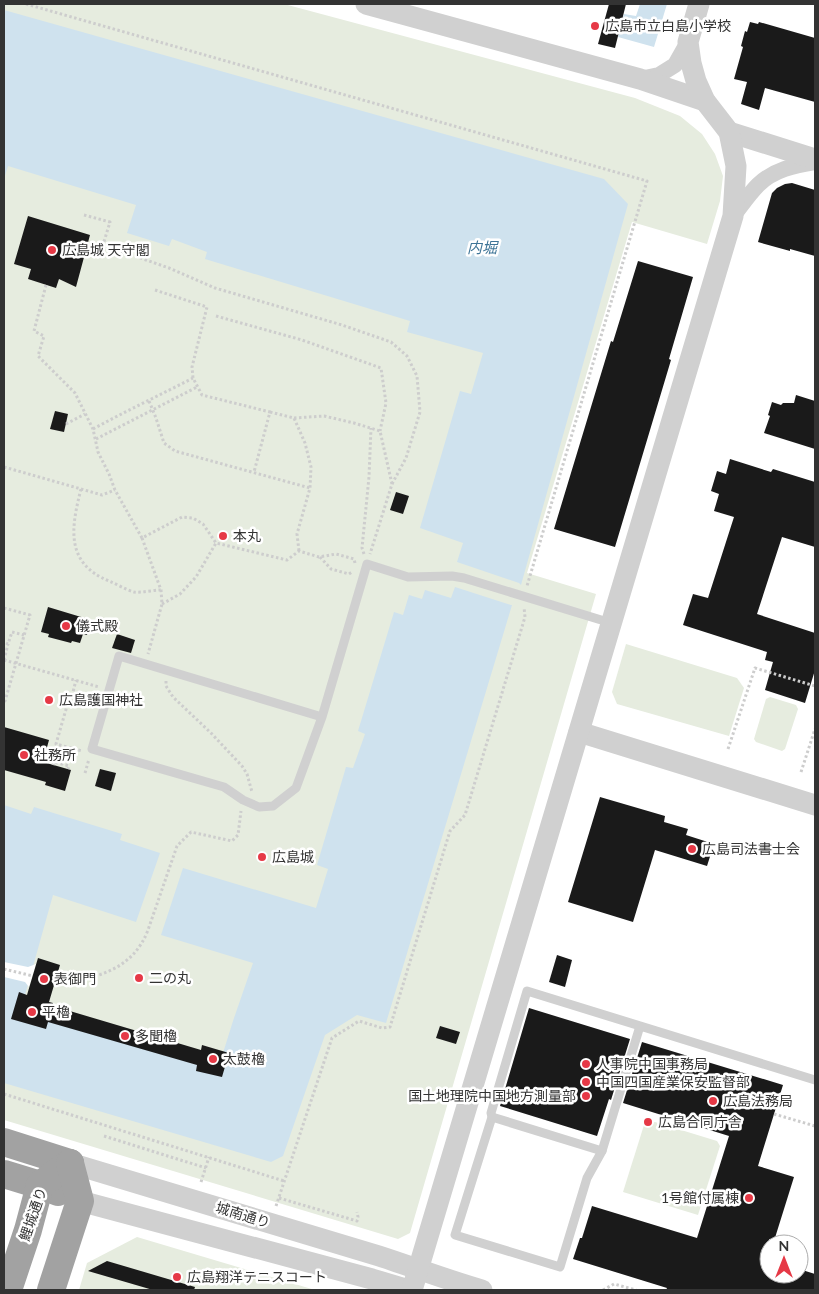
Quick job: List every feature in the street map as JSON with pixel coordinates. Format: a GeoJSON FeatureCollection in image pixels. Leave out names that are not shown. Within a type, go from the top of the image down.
{"type":"FeatureCollection","features":[{"type":"Feature","properties":{"kind":"highway","name":"城南通り"},"geometry":{"type":"LineString","coordinates":[[4,1142],[70,1162]]}},
{"type":"Feature","properties":{"kind":"highway","name":"鯉城通り"},"geometry":{"type":"LineString","coordinates":[[8,1290],[28,1230],[40,1185],[70,1162]]}},
{"type":"Feature","properties":{"kind":"highway"},"geometry":{"type":"LineString","coordinates":[[51,1290],[80,1201],[70,1162]]}},
{"type":"Feature","properties":{"kind":"highway"},"geometry":{"type":"LineString","coordinates":[[4,1174],[40,1185],[80,1201]]}},
{"type":"Feature","properties":{"kind":"street"},"geometry":{"type":"LineString","coordinates":[[366,4],[397,8],[640,78],[705,101]]}},
{"type":"Feature","properties":{"kind":"street"},"geometry":{"type":"LineString","coordinates":[[640,78],[659,75],[675,65],[688,42],[699,4]]}},
{"type":"Feature","properties":{"kind":"street"},"geometry":{"type":"LineString","coordinates":[[411,1290],[733,216],[736,166],[729,132],[705,101],[696,81],[688,42]]}},
{"type":"Feature","properties":{"kind":"street"},"geometry":{"type":"LineString","coordinates":[[729,132],[815,161]]}},
{"type":"Feature","properties":{"kind":"street"},"geometry":{"type":"LineString","coordinates":[[733,216],[758,185],[770,176],[797,165],[815,161]]}},
{"type":"Feature","properties":{"kind":"street"},"geometry":{"type":"LineString","coordinates":[[579,732],[815,805]]}},
{"type":"Feature","properties":{"kind":"street","name":"城南通り"},"geometry":{"type":"LineString","coordinates":[[70,1162],[482,1290]]}},
{"type":"Feature","properties":{"kind":"street","name":"城南通り"},"geometry":{"type":"LineString","coordinates":[[80,1201],[411,1290]]}},
{"type":"Feature","properties":{"kind":"lane"},"geometry":{"type":"LineString","coordinates":[[322,716],[119,656],[91,751],[224,787],[247,802],[260,807],[273,806],[296,788],[322,716],[367,564],[408,577],[452,576],[464,578],[611,623]]}},
{"type":"Feature","properties":{"kind":"lane"},"geometry":{"type":"LineString","coordinates":[[640,1026],[602,1151],[587,1178],[560,1267],[455,1235],[492,1117],[491,1113],[527,991],[815,1080]]}},
{"type":"Feature","properties":{"kind":"lane"},"geometry":{"type":"LineString","coordinates":[[492,1117],[602,1151]]}},
{"type":"Feature","properties":{"kind":"path"},"geometry":{"type":"LineString","coordinates":[[26,4],[647,181],[524,597],[524,617],[465,815],[450,831],[390,1027],[382,1028],[359,1021],[332,1038],[276,1206]]}},
{"type":"Feature","properties":{"kind":"path"},"geometry":{"type":"LineString","coordinates":[[84,216],[110,222],[103,245],[169,268],[215,288],[391,342],[407,356],[417,376],[420,412],[406,458],[392,484],[367,564]]}},
{"type":"Feature","properties":{"kind":"path"},"geometry":{"type":"LineString","coordinates":[[46,285],[34,331],[44,336],[38,356],[75,393],[93,429],[98,452],[115,490],[142,538],[161,590],[162,604],[152,638]]}},
{"type":"Feature","properties":{"kind":"path"},"geometry":{"type":"LineString","coordinates":[[155,290],[207,307],[192,367],[193,378],[202,395],[294,418],[324,416],[380,432]]}},
{"type":"Feature","properties":{"kind":"path"},"geometry":{"type":"LineString","coordinates":[[216,316],[302,340],[381,368],[386,403],[380,432],[392,484]]}},
{"type":"Feature","properties":{"kind":"path"},"geometry":{"type":"LineString","coordinates":[[93,429],[193,378]]}},
{"type":"Feature","properties":{"kind":"path"},"geometry":{"type":"LineString","coordinates":[[96,439],[197,387]]}},
{"type":"Feature","properties":{"kind":"path"},"geometry":{"type":"LineString","coordinates":[[149,401],[164,443],[175,451],[310,488]]}},
{"type":"Feature","properties":{"kind":"path"},"geometry":{"type":"LineString","coordinates":[[254,472],[270,412]]}},
{"type":"Feature","properties":{"kind":"path"},"geometry":{"type":"LineString","coordinates":[[66,424],[85,414]]}},
{"type":"Feature","properties":{"kind":"path"},"geometry":{"type":"LineString","coordinates":[[294,418],[305,443],[311,467],[310,488],[298,534],[299,551]]}},
{"type":"Feature","properties":{"kind":"path"},"geometry":{"type":"LineString","coordinates":[[367,564],[362,548],[369,477],[371,428]]}},
{"type":"Feature","properties":{"kind":"path"},"geometry":{"type":"LineString","coordinates":[[4,467],[102,495],[115,490]]}},
{"type":"Feature","properties":{"kind":"path"},"geometry":{"type":"LineString","coordinates":[[81,489],[74,518],[78,555],[85,566],[97,576],[134,592],[161,590]]}},
{"type":"Feature","properties":{"kind":"path"},"geometry":{"type":"LineString","coordinates":[[142,538],[182,517],[193,518],[203,524],[216,543],[287,560],[299,551]]}},
{"type":"Feature","properties":{"kind":"path"},"geometry":{"type":"LineString","coordinates":[[162,604],[180,594],[196,577],[216,543]]}},
{"type":"Feature","properties":{"kind":"path"},"geometry":{"type":"LineString","coordinates":[[299,551],[319,556],[336,554],[354,559],[359,569]]}},
{"type":"Feature","properties":{"kind":"path"},"geometry":{"type":"LineString","coordinates":[[319,556],[331,569],[349,574],[354,571]]}},
{"type":"Feature","properties":{"kind":"path"},"geometry":{"type":"LineString","coordinates":[[4,608],[30,615],[4,701]]}},
{"type":"Feature","properties":{"kind":"path"},"geometry":{"type":"LineString","coordinates":[[24,635],[12,632],[7,644],[4,660],[109,690]]}},
{"type":"Feature","properties":{"kind":"path"},"geometry":{"type":"LineString","coordinates":[[728,749],[755,668],[815,686]]}},
{"type":"Feature","properties":{"kind":"path"},"geometry":{"type":"LineString","coordinates":[[55,982],[87,979],[107,973],[136,953],[144,941],[177,846],[191,832],[232,841],[238,835],[252,789],[247,774],[206,727],[173,698],[166,686],[165,670]]}},
{"type":"Feature","properties":{"kind":"path"},"geometry":{"type":"LineString","coordinates":[[76,680],[56,744],[91,751],[85,773]]}},
{"type":"Feature","properties":{"kind":"path"},"geometry":{"type":"LineString","coordinates":[[802,772],[815,729]]}},
{"type":"Feature","properties":{"kind":"path"},"geometry":{"type":"LineString","coordinates":[[62,764],[67,747]]}},
{"type":"Feature","properties":{"kind":"path"},"geometry":{"type":"LineString","coordinates":[[53,765],[54,762],[70,766],[68,769]]}},
{"type":"Feature","properties":{"kind":"path"},"geometry":{"type":"LineString","coordinates":[[4,969],[33,976]]}},
{"type":"Feature","properties":{"kind":"path"},"geometry":{"type":"LineString","coordinates":[[4,1094],[284,1181]]}},
{"type":"Feature","properties":{"kind":"path"},"geometry":{"type":"LineString","coordinates":[[774,1114],[815,1126]]}},
{"type":"Feature","properties":{"kind":"path"},"geometry":{"type":"LineString","coordinates":[[104,1136],[206,1168]]}},
{"type":"Feature","properties":{"kind":"path"},"geometry":{"type":"LineString","coordinates":[[201,1182],[209,1158]]}},
{"type":"Feature","properties":{"kind":"path"},"geometry":{"type":"LineString","coordinates":[[278,1198],[356,1221],[358,1217],[357,1212]]}},
{"type":"Feature","properties":{"kind":"path"},"geometry":{"type":"LineString","coordinates":[[602,1290],[614,1284],[636,1290]]}},
{"type":"Feature","properties":{"kind":"shaded area","name":"広島城"},"geometry":{"type":"Polygon","coordinates":[[[4,4],[284,4],[635,98],[680,116],[702,134],[715,154],[723,176],[720,201],[707,244],[632,222],[527,573],[596,594],[410,1233],[398,1239],[4,1120],[4,4]]]}},
{"type":"Feature","properties":{"kind":"shaded area"},"geometry":{"type":"Polygon","coordinates":[[[626,644],[737,678],[744,688],[729,736],[617,704],[612,692],[626,644]]]}},
{"type":"Feature","properties":{"kind":"shaded area"},"geometry":{"type":"Polygon","coordinates":[[[770,697],[796,705],[798,709],[785,749],[782,751],[756,742],[754,739],[766,699],[770,697]]]}},
{"type":"Feature","properties":{"kind":"shaded area"},"geometry":{"type":"Polygon","coordinates":[[[655,1122],[717,1141],[720,1146],[698,1215],[623,1192],[644,1125],[655,1122]]]}},
{"type":"Feature","properties":{"kind":"shaded area","name":"広島翔洋テニスコート"},"geometry":{"type":"Polygon","coordinates":[[[137,1237],[315,1290],[79,1290],[87,1263],[137,1237]]]}},
{"type":"Feature","properties":{"kind":"water"},"geometry":{"type":"Polygon","coordinates":[[[640,4],[667,4],[654,47],[618,37],[624,14],[636,16],[640,4]]]}},
{"type":"Feature","properties":{"kind":"water","name":"内堀"},"geometry":{"type":"Polygon","coordinates":[[[4,10],[604,179],[628,204],[521,585],[457,562],[463,543],[420,528],[460,391],[471,394],[483,353],[407,332],[410,321],[205,259],[207,252],[172,239],[169,246],[127,233],[136,205],[8,166],[4,179],[4,10]]]}},
{"type":"Feature","properties":{"kind":"water"},"geometry":{"type":"Polygon","coordinates":[[[455,587],[512,605],[386,1023],[357,1015],[325,1035],[283,1156],[271,1162],[4,1083],[4,805],[31,814],[34,807],[122,834],[120,840],[160,853],[136,922],[53,895],[25,995],[47,1020],[199,1065],[223,1053],[253,963],[161,935],[183,868],[316,908],[328,869],[317,865],[346,767],[353,768],[365,734],[358,731],[394,612],[403,615],[409,595],[422,599],[425,590],[451,598],[455,587]]]}},
{"type":"Feature","properties":{"kind":"pier"},"geometry":{"type":"Polygon","coordinates":[[[4,962],[28,967],[36,964],[29,987],[25,982],[4,977],[4,962]]]}},
{"type":"Feature","properties":{"kind":"building"},"geometry":{"type":"Polygon","coordinates":[[[609,4],[626,4],[615,48],[598,44],[609,4]]]}},
{"type":"Feature","properties":{"kind":"building"},"geometry":{"type":"Polygon","coordinates":[[[750,22],[758,24],[759,22],[815,38],[815,102],[765,88],[759,110],[741,104],[747,82],[734,79],[743,47],[741,46],[745,31],[747,32],[750,22]]]}},
{"type":"Feature","properties":{"kind":"building"},"geometry":{"type":"Polygon","coordinates":[[[792,183],[815,190],[815,256],[758,242],[772,193],[785,184],[792,183]]]}},
{"type":"Feature","properties":{"kind":"building","name":"広島城 天守閣"},"geometry":{"type":"Polygon","coordinates":[[[28,216],[90,235],[76,287],[59,279],[56,288],[28,279],[31,269],[14,264],[28,216]]]}},
{"type":"Feature","properties":{"kind":"building"},"geometry":{"type":"Polygon","coordinates":[[[638,261],[693,277],[669,359],[671,360],[615,547],[554,529],[611,341],[613,342],[638,261]]]}},
{"type":"Feature","properties":{"kind":"building"},"geometry":{"type":"Polygon","coordinates":[[[796,395],[815,401],[815,449],[764,433],[770,416],[768,415],[772,402],[781,405],[783,403],[794,403],[796,395]]]}},
{"type":"Feature","properties":{"kind":"building"},"geometry":{"type":"Polygon","coordinates":[[[55,411],[68,414],[64,432],[50,429],[55,411]]]}},
{"type":"Feature","properties":{"kind":"building"},"geometry":{"type":"Polygon","coordinates":[[[730,459],[771,472],[773,469],[815,482],[815,547],[782,537],[757,614],[815,633],[815,670],[805,703],[765,690],[773,662],[765,660],[767,652],[683,625],[693,594],[708,598],[734,517],[714,511],[719,494],[711,491],[717,471],[726,474],[730,459]]]}},
{"type":"Feature","properties":{"kind":"building"},"geometry":{"type":"Polygon","coordinates":[[[396,492],[409,496],[403,514],[390,510],[396,492]]]}},
{"type":"Feature","properties":{"kind":"building","name":"儀式殿"},"geometry":{"type":"Polygon","coordinates":[[[48,607],[91,620],[87,635],[83,634],[80,643],[72,641],[71,643],[48,637],[49,634],[41,632],[48,607]]]}},
{"type":"Feature","properties":{"kind":"building"},"geometry":{"type":"Polygon","coordinates":[[[117,634],[135,640],[131,653],[112,648],[117,634]]]}},
{"type":"Feature","properties":{"kind":"building","name":"社務所"},"geometry":{"type":"Polygon","coordinates":[[[4,727],[49,740],[43,762],[71,770],[65,791],[45,785],[46,782],[4,770],[4,727]]]}},
{"type":"Feature","properties":{"kind":"building"},"geometry":{"type":"Polygon","coordinates":[[[100,769],[116,773],[111,791],[95,786],[100,769]]]}},
{"type":"Feature","properties":{"kind":"building"},"geometry":{"type":"Polygon","coordinates":[[[600,797],[665,816],[664,822],[688,829],[686,835],[714,844],[707,866],[655,850],[633,922],[568,902],[600,797]]]}},
{"type":"Feature","properties":{"kind":"building"},"geometry":{"type":"Polygon","coordinates":[[[557,955],[572,960],[565,987],[549,982],[557,955]]]}},
{"type":"Feature","properties":{"kind":"building"},"geometry":{"type":"Polygon","coordinates":[[[38,958],[60,965],[49,1002],[53,1003],[53,1006],[201,1050],[202,1045],[229,1053],[222,1077],[196,1071],[197,1065],[48,1022],[46,1029],[11,1019],[19,992],[27,995],[38,958]]]}},
{"type":"Feature","properties":{"kind":"building"},"geometry":{"type":"Polygon","coordinates":[[[529,1008],[630,1039],[611,1100],[609,1099],[597,1136],[500,1106],[529,1008]]]}},
{"type":"Feature","properties":{"kind":"building"},"geometry":{"type":"Polygon","coordinates":[[[440,1026],[460,1032],[456,1044],[436,1038],[440,1026]]]}},
{"type":"Feature","properties":{"kind":"building"},"geometry":{"type":"Polygon","coordinates":[[[642,1042],[783,1085],[758,1166],[794,1177],[776,1234],[759,1234],[759,1284],[809,1284],[809,1272],[815,1274],[815,1290],[666,1290],[667,1288],[573,1259],[592,1206],[697,1238],[729,1136],[623,1103],[642,1042]]]}},
{"type":"Feature","properties":{"kind":"building"},"geometry":{"type":"Polygon","coordinates":[[[107,1261],[195,1287],[194,1290],[153,1290],[88,1271],[107,1261]]]}},
{"type":"Feature","properties":{"kind":"place","name":"広島市立白島小学校"},"geometry":{"type":"Point","coordinates":[595,26]}},
{"type":"Feature","properties":{"kind":"place","name":"広島城 天守閣"},"geometry":{"type":"Point","coordinates":[52,250]}},
{"type":"Feature","properties":{"kind":"place","name":"本丸"},"geometry":{"type":"Point","coordinates":[223,536]}},
{"type":"Feature","properties":{"kind":"place","name":"儀式殿"},"geometry":{"type":"Point","coordinates":[66,626]}},
{"type":"Feature","properties":{"kind":"place","name":"広島護国神社"},"geometry":{"type":"Point","coordinates":[49,700]}},
{"type":"Feature","properties":{"kind":"place","name":"社務所"},"geometry":{"type":"Point","coordinates":[24,755]}},
{"type":"Feature","properties":{"kind":"place","name":"広島司法書士会"},"geometry":{"type":"Point","coordinates":[692,849]}},
{"type":"Feature","properties":{"kind":"place","name":"広島城"},"geometry":{"type":"Point","coordinates":[262,857]}},
{"type":"Feature","properties":{"kind":"place","name":"二の丸"},"geometry":{"type":"Point","coordinates":[139,978]}},
{"type":"Feature","properties":{"kind":"place","name":"表御門"},"geometry":{"type":"Point","coordinates":[44,979]}},
{"type":"Feature","properties":{"kind":"place","name":"平櫓"},"geometry":{"type":"Point","coordinates":[32,1012]}},
{"type":"Feature","properties":{"kind":"place","name":"多聞櫓"},"geometry":{"type":"Point","coordinates":[125,1036]}},
{"type":"Feature","properties":{"kind":"place","name":"太鼓櫓"},"geometry":{"type":"Point","coordinates":[213,1059]}},
{"type":"Feature","properties":{"kind":"place","name":"人事院中国事務局"},"geometry":{"type":"Point","coordinates":[586,1064]}},
{"type":"Feature","properties":{"kind":"place","name":"中国四国産業保安監督部"},"geometry":{"type":"Point","coordinates":[586,1082]}},
{"type":"Feature","properties":{"kind":"place","name":"国土地理院中国地方測量部"},"geometry":{"type":"Point","coordinates":[586,1096]}},
{"type":"Feature","properties":{"kind":"place","name":"広島法務局"},"geometry":{"type":"Point","coordinates":[713,1101]}},
{"type":"Feature","properties":{"kind":"place","name":"広島合同庁舎"},"geometry":{"type":"Point","coordinates":[648,1122]}},
{"type":"Feature","properties":{"kind":"place","name":"1号館付属棟"},"geometry":{"type":"Point","coordinates":[749,1198]}},
{"type":"Feature","properties":{"kind":"place","name":"広島翔洋テニスコート"},"geometry":{"type":"Point","coordinates":[177,1277]}}]}
